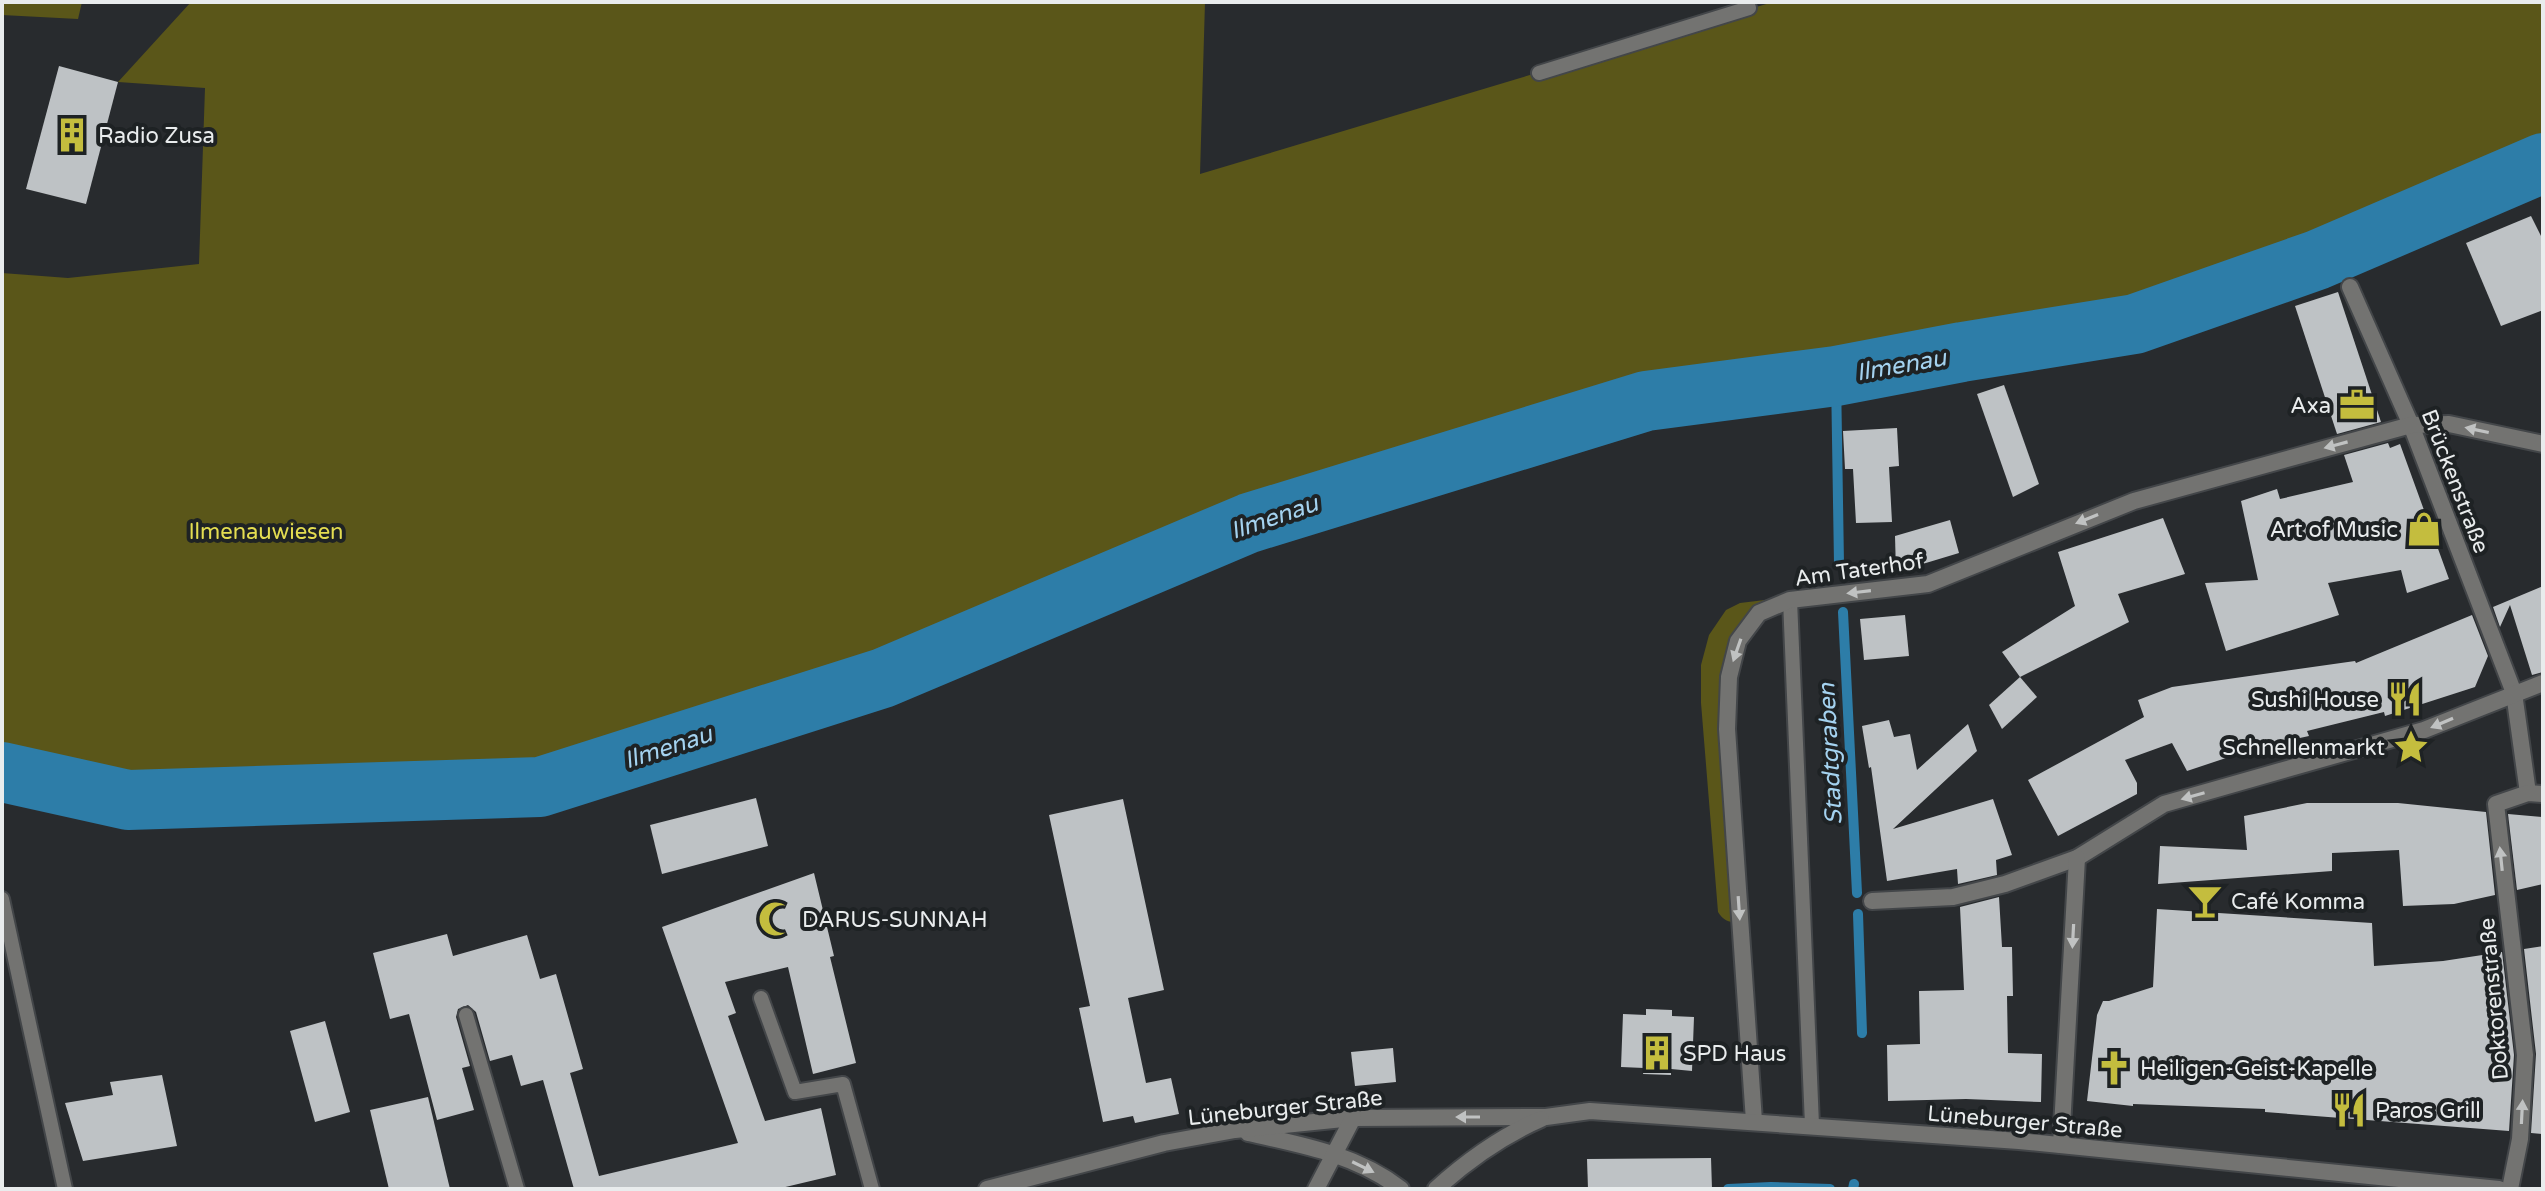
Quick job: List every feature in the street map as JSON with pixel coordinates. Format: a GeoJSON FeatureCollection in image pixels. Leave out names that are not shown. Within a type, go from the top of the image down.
{"type":"FeatureCollection","features":[{"type":"Feature","properties":{"kind":"street","name":"Brückenstraße"},"geometry":{"type":"LineString","coordinates":[[2350,287],[2411,425],[2514,693]]}},
{"type":"Feature","properties":{"kind":"street","name":"Am Taterhof"},"geometry":{"type":"LineString","coordinates":[[1754,1121],[1727,729],[1729,677],[1738,641],[1759,613],[1790,600],[1928,584],[2134,501],[2411,425],[2449,424],[2543,444]]}},
{"type":"Feature","properties":{"kind":"street"},"geometry":{"type":"LineString","coordinates":[[1872,901],[1953,897],[2005,884],[2077,858],[2164,804],[2424,730],[2543,683]]}},
{"type":"Feature","properties":{"kind":"street"},"geometry":{"type":"LineString","coordinates":[[2514,693],[2536,794]]}},
{"type":"Feature","properties":{"kind":"street","name":"Doktorenstraße"},"geometry":{"type":"LineString","coordinates":[[2510,1189],[2520,1139],[2525,1055],[2496,804],[2536,794]]}},
{"type":"Feature","properties":{"kind":"street"},"geometry":{"type":"LineString","coordinates":[[2061,1145],[2077,858]]}},
{"type":"Feature","properties":{"kind":"street","name":"Lüneburger Straße"},"geometry":{"type":"LineString","coordinates":[[987,1189],[1164,1143],[1235,1130],[1353,1118],[1546,1117],[1590,1111],[2061,1145],[2499,1189]]}},
{"type":"Feature","properties":{"kind":"street","name":"Lüneburger Straße"},"geometry":{"type":"LineString","coordinates":[[1436,1189],[1457,1170],[1511,1132],[1546,1117]]}},
{"type":"Feature","properties":{"kind":"street"},"geometry":{"type":"LineString","coordinates":[[1316,1189],[1353,1118]]}},
{"type":"Feature","properties":{"kind":"street"},"geometry":{"type":"LineString","coordinates":[[1235,1130],[1334,1153],[1387,1178],[1401,1189]]}},
{"type":"Feature","properties":{"kind":"lane"},"geometry":{"type":"LineString","coordinates":[[1539,73],[1749,8],[1747,2]]}},
{"type":"Feature","properties":{"kind":"lane"},"geometry":{"type":"LineString","coordinates":[[1790,600],[1812,1125]]}},
{"type":"Feature","properties":{"kind":"lane"},"geometry":{"type":"LineString","coordinates":[[2,899],[65,1189]]}},
{"type":"Feature","properties":{"kind":"lane"},"geometry":{"type":"LineString","coordinates":[[761,998],[795,1092],[843,1084],[872,1189]]}},
{"type":"Feature","properties":{"kind":"lane"},"geometry":{"type":"LineString","coordinates":[[466,1015],[517,1189]]}},
{"type":"Feature","properties":{"kind":"green space"},"geometry":{"type":"Polygon","coordinates":[[[2,2],[82,2],[78,19],[2,15],[2,2]]]}},
{"type":"Feature","properties":{"kind":"green space","name":"Ilmenauwiesen"},"geometry":{"type":"Polygon","coordinates":[[[191,2],[1205,2],[1200,174],[1773,2],[2543,2],[2543,188],[2356,267],[2112,341],[1962,352],[1836,376],[1640,403],[1249,523],[883,678],[540,787],[128,800],[2,772],[2,273],[68,278],[199,264],[205,88],[118,82],[191,2]]]}},
{"type":"Feature","properties":{"kind":"green space"},"geometry":{"type":"Polygon","coordinates":[[[1773,599],[1731,644],[1738,923],[1726,920],[1718,912],[1701,703],[1701,665],[1709,635],[1726,610],[1740,603],[1773,599]]]}},
{"type":"Feature","properties":{"kind":"building","name":"Radio Zusa"},"geometry":{"type":"Polygon","coordinates":[[[59,66],[118,82],[86,204],[26,189],[59,66]]]}},
{"type":"Feature","properties":{"kind":"building"},"geometry":{"type":"Polygon","coordinates":[[[2531,216],[2543,240],[2543,310],[2501,326],[2466,243],[2531,216]]]}},
{"type":"Feature","properties":{"kind":"building"},"geometry":{"type":"Polygon","coordinates":[[[2338,292],[2381,422],[2337,434],[2295,306],[2338,292]]]}},
{"type":"Feature","properties":{"kind":"building"},"geometry":{"type":"Polygon","coordinates":[[[2004,385],[2039,484],[2013,497],[1977,394],[2004,385]]]}},
{"type":"Feature","properties":{"kind":"building"},"geometry":{"type":"Polygon","coordinates":[[[1897,428],[1899,466],[1889,467],[1892,522],[1856,523],[1853,469],[1845,469],[1843,431],[1897,428]]]}},
{"type":"Feature","properties":{"kind":"building"},"geometry":{"type":"Polygon","coordinates":[[[2388,443],[2390,448],[2400,444],[2449,579],[2407,593],[2401,570],[2328,583],[2339,615],[2226,651],[2205,583],[2258,580],[2241,501],[2277,489],[2280,499],[2353,482],[2344,455],[2388,443]]]}},
{"type":"Feature","properties":{"kind":"building"},"geometry":{"type":"Polygon","coordinates":[[[2163,518],[2185,574],[2118,594],[2129,622],[2020,677],[2002,652],[2075,606],[2058,552],[2163,518]]]}},
{"type":"Feature","properties":{"kind":"building"},"geometry":{"type":"Polygon","coordinates":[[[1950,520],[1959,553],[1896,572],[1895,536],[1950,520]]]}},
{"type":"Feature","properties":{"kind":"building"},"geometry":{"type":"Polygon","coordinates":[[[2543,586],[2543,672],[2532,675],[2510,605],[2500,627],[2493,607],[2543,586]]]}},
{"type":"Feature","properties":{"kind":"building"},"geometry":{"type":"Polygon","coordinates":[[[1905,615],[1909,656],[1864,660],[1860,619],[1905,615]]]}},
{"type":"Feature","properties":{"kind":"building"},"geometry":{"type":"Polygon","coordinates":[[[2472,615],[2488,656],[2475,687],[2385,716],[2384,712],[2307,731],[2309,736],[2259,747],[2187,771],[2172,743],[2125,760],[2137,783],[2137,794],[2058,836],[2028,780],[2144,717],[2138,700],[2172,687],[2356,663],[2472,615]]]}},
{"type":"Feature","properties":{"kind":"building"},"geometry":{"type":"Polygon","coordinates":[[[2020,677],[2037,697],[2002,729],[1989,705],[2020,677]]]}},
{"type":"Feature","properties":{"kind":"building"},"geometry":{"type":"Polygon","coordinates":[[[1889,720],[1894,737],[1910,734],[1917,770],[1968,724],[1977,751],[1893,829],[1993,799],[2012,855],[1996,860],[1997,875],[1958,884],[1957,869],[1887,881],[1862,726],[1889,720]]]}},
{"type":"Feature","properties":{"kind":"building"},"geometry":{"type":"Polygon","coordinates":[[[756,798],[768,846],[662,874],[650,825],[756,798]]]}},
{"type":"Feature","properties":{"kind":"building"},"geometry":{"type":"Polygon","coordinates":[[[1123,799],[1164,990],[1128,998],[1146,1083],[1171,1078],[1179,1114],[1135,1123],[1133,1116],[1103,1122],[1079,1008],[1090,1006],[1049,815],[1123,799]]]}},
{"type":"Feature","properties":{"kind":"building"},"geometry":{"type":"Polygon","coordinates":[[[2307,803],[2398,803],[2486,812],[2495,895],[2454,904],[2403,906],[2399,850],[2332,853],[2332,871],[2158,884],[2160,846],[2247,850],[2244,816],[2307,803]]]}},
{"type":"Feature","properties":{"kind":"building"},"geometry":{"type":"Polygon","coordinates":[[[2508,814],[2543,817],[2543,884],[2517,890],[2508,814]]]}},
{"type":"Feature","properties":{"kind":"building"},"geometry":{"type":"Polygon","coordinates":[[[814,873],[834,956],[830,957],[856,1063],[813,1074],[788,967],[725,982],[736,1013],[728,1016],[765,1121],[821,1108],[836,1175],[777,1189],[574,1189],[543,1080],[521,1086],[512,1055],[490,1061],[476,1012],[468,1005],[458,1009],[456,1017],[470,1066],[462,1068],[474,1110],[437,1120],[409,1014],[390,1019],[373,953],[447,934],[453,956],[527,935],[540,979],[556,974],[583,1069],[570,1073],[599,1176],[738,1143],[662,927],[814,873]]]}},
{"type":"Feature","properties":{"kind":"building"},"geometry":{"type":"Polygon","coordinates":[[[1999,897],[2002,947],[2012,947],[2013,996],[2007,996],[2008,1053],[2042,1054],[2041,1102],[1966,1099],[1888,1101],[1887,1045],[1920,1044],[1919,991],[1964,990],[1960,907],[1999,897]]]}},
{"type":"Feature","properties":{"kind":"building"},"geometry":{"type":"Polygon","coordinates":[[[2157,909],[2372,923],[2374,966],[2443,961],[2502,952],[2514,1055],[2509,1131],[2265,1112],[2265,1109],[2133,1106],[2087,1101],[2097,1015],[2103,1001],[2153,987],[2157,909]]]}},
{"type":"Feature","properties":{"kind":"building"},"geometry":{"type":"Polygon","coordinates":[[[2543,946],[2543,1134],[2531,1133],[2536,1054],[2524,949],[2543,946]]]}},
{"type":"Feature","properties":{"kind":"building","name":"SPD Haus"},"geometry":{"type":"Polygon","coordinates":[[[1646,1009],[1672,1010],[1672,1016],[1694,1017],[1692,1071],[1671,1069],[1671,1075],[1643,1074],[1644,1068],[1621,1067],[1623,1014],[1646,1015],[1646,1009]]]}},
{"type":"Feature","properties":{"kind":"building"},"geometry":{"type":"Polygon","coordinates":[[[325,1021],[350,1112],[315,1122],[290,1031],[325,1021]]]}},
{"type":"Feature","properties":{"kind":"building"},"geometry":{"type":"Polygon","coordinates":[[[1393,1048],[1396,1082],[1355,1086],[1351,1052],[1393,1048]]]}},
{"type":"Feature","properties":{"kind":"building"},"geometry":{"type":"Polygon","coordinates":[[[162,1075],[177,1146],[83,1161],[65,1103],[113,1095],[110,1082],[162,1075]]]}},
{"type":"Feature","properties":{"kind":"building"},"geometry":{"type":"Polygon","coordinates":[[[428,1097],[450,1189],[389,1189],[370,1110],[428,1097]]]}},
{"type":"Feature","properties":{"kind":"building"},"geometry":{"type":"Polygon","coordinates":[[[1711,1158],[1712,1189],[1588,1189],[1587,1159],[1711,1158]]]}},
{"type":"Feature","properties":{"kind":"waterway","name":"Ilmenau"},"geometry":{"type":"LineString","coordinates":[[2,772],[128,800],[540,787],[883,678],[1249,523],[1646,401],[1836,376],[2135,324],[2317,260],[2543,163]]}},
{"type":"Feature","properties":{"kind":"waterway","name":"Stadtgraben"},"geometry":{"type":"LineString","coordinates":[[1836,376],[1839,564]]}},
{"type":"Feature","properties":{"kind":"waterway","name":"Stadtgraben"},"geometry":{"type":"LineString","coordinates":[[1843,612],[1857,893]]}},
{"type":"Feature","properties":{"kind":"waterway","name":"Stadtgraben"},"geometry":{"type":"LineString","coordinates":[[1858,914],[1862,1033]]}},
{"type":"Feature","properties":{"kind":"waterway","name":"Stadtgraben"},"geometry":{"type":"LineString","coordinates":[[1853,1189],[1854,1184]]}},
{"type":"Feature","properties":{"kind":"waterway","name":"Stadtgraben"},"geometry":{"type":"LineString","coordinates":[[1728,1189],[1830,1189]]}},
{"type":"Feature","properties":{"kind":"place","name":"Radio Zusa"},"geometry":{"type":"Point","coordinates":[72,135]}},
{"type":"Feature","properties":{"kind":"place","name":"Axa"},"geometry":{"type":"Point","coordinates":[2357,405]}},
{"type":"Feature","properties":{"kind":"place","name":"Art of Music"},"geometry":{"type":"Point","coordinates":[2424,529]}},
{"type":"Feature","properties":{"kind":"place","name":"Sushi House"},"geometry":{"type":"Point","coordinates":[2405,699]}},
{"type":"Feature","properties":{"kind":"place","name":"Schnellenmarkt"},"geometry":{"type":"Point","coordinates":[2411,747]}},
{"type":"Feature","properties":{"kind":"place","name":"Café Komma"},"geometry":{"type":"Point","coordinates":[2205,901]}},
{"type":"Feature","properties":{"kind":"place","name":"DARUS-SUNNAH"},"geometry":{"type":"Point","coordinates":[776,919]}},
{"type":"Feature","properties":{"kind":"place","name":"SPD Haus"},"geometry":{"type":"Point","coordinates":[1657,1053]}},
{"type":"Feature","properties":{"kind":"place","name":"Heiligen-Geist-Kapelle"},"geometry":{"type":"Point","coordinates":[2114,1068]}},
{"type":"Feature","properties":{"kind":"place","name":"Paros Grill"},"geometry":{"type":"Point","coordinates":[2349,1110]}}]}
